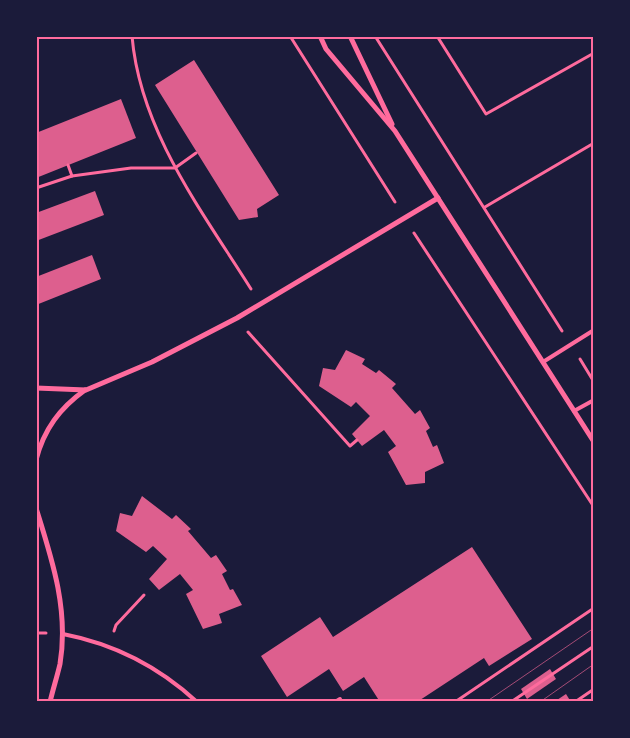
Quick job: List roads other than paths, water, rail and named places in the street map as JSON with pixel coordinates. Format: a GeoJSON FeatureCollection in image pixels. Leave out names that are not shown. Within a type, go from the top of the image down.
{"type":"FeatureCollection","features":[{"type":"Feature","properties":{"kind":"street"},"geometry":{"type":"LineString","coordinates":[[320,36],[326,49],[395,131]]}},
{"type":"Feature","properties":{"kind":"street"},"geometry":{"type":"LineString","coordinates":[[350,36],[395,131],[594,442]]}},
{"type":"Feature","properties":{"kind":"street"},"geometry":{"type":"LineString","coordinates":[[36,460],[47,431],[66,404],[86,390],[152,362],[261,304],[438,198]]}},
{"type":"Feature","properties":{"kind":"street"},"geometry":{"type":"LineString","coordinates":[[36,388],[86,390]]}},
{"type":"Feature","properties":{"kind":"street"},"geometry":{"type":"LineString","coordinates":[[36,508],[55,568],[61,604],[63,634],[60,664],[50,702]]}},
{"type":"Feature","properties":{"kind":"lane"},"geometry":{"type":"LineString","coordinates":[[543,362],[594,330]]}},
{"type":"Feature","properties":{"kind":"lane"},"geometry":{"type":"LineString","coordinates":[[574,411],[594,400]]}},
{"type":"Feature","properties":{"kind":"lane"},"geometry":{"type":"LineString","coordinates":[[63,634],[118,648],[178,684],[197,702]]}},
{"type":"Feature","properties":{"kind":"lane"},"geometry":{"type":"LineString","coordinates":[[335,702],[340,699]]}},
{"type":"Feature","properties":{"kind":"tram line"},"geometry":{"type":"LineString","coordinates":[[486,702],[594,628]]}},
{"type":"Feature","properties":{"kind":"tram line"},"geometry":{"type":"LineString","coordinates":[[540,702],[594,664]]}}]}
